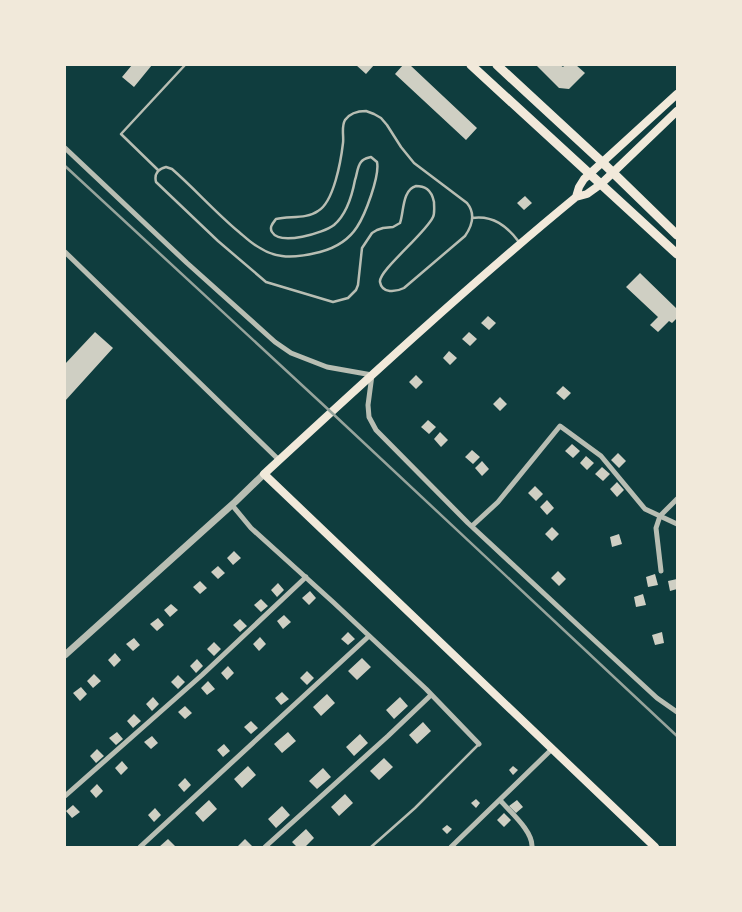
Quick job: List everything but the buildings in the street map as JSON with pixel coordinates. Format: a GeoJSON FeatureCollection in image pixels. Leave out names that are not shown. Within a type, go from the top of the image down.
{"type":"FeatureCollection","features":[{"type":"Feature","properties":{"kind":"highway"},"geometry":{"type":"LineString","coordinates":[[471,65],[677,254]]}},
{"type":"Feature","properties":{"kind":"highway"},"geometry":{"type":"LineString","coordinates":[[497,65],[602,162],[677,235]]}},
{"type":"Feature","properties":{"kind":"main road"},"geometry":{"type":"LineString","coordinates":[[576,197],[579,187],[589,174],[677,94]]}},
{"type":"Feature","properties":{"kind":"main road"},"geometry":{"type":"LineString","coordinates":[[656,847],[264,474],[520,244],[576,197],[587,194],[601,184],[677,111]]}},
{"type":"Feature","properties":{"kind":"street"},"geometry":{"type":"LineString","coordinates":[[65,148],[187,263],[275,342],[291,353],[327,367],[372,375],[368,405],[369,417],[376,430],[472,526],[650,692],[676,711]]}},
{"type":"Feature","properties":{"kind":"street"},"geometry":{"type":"LineString","coordinates":[[65,252],[279,460]]}},
{"type":"Feature","properties":{"kind":"street"},"geometry":{"type":"LineString","coordinates":[[472,526],[498,502],[560,426],[601,456],[645,509],[677,524]]}},
{"type":"Feature","properties":{"kind":"street"},"geometry":{"type":"LineString","coordinates":[[65,655],[264,474]]}},
{"type":"Feature","properties":{"kind":"street"},"geometry":{"type":"LineString","coordinates":[[661,571],[656,528],[660,516],[677,498]]}},
{"type":"Feature","properties":{"kind":"street"},"geometry":{"type":"LineString","coordinates":[[232,505],[251,528],[369,636],[479,744]]}},
{"type":"Feature","properties":{"kind":"street"},"geometry":{"type":"LineString","coordinates":[[65,796],[202,675],[306,577]]}},
{"type":"Feature","properties":{"kind":"street"},"geometry":{"type":"LineString","coordinates":[[140,847],[369,636]]}},
{"type":"Feature","properties":{"kind":"street"},"geometry":{"type":"LineString","coordinates":[[266,847],[431,695]]}},
{"type":"Feature","properties":{"kind":"street"},"geometry":{"type":"LineString","coordinates":[[451,847],[552,749]]}},
{"type":"Feature","properties":{"kind":"street"},"geometry":{"type":"LineString","coordinates":[[500,800],[529,833],[532,847]]}},
{"type":"Feature","properties":{"kind":"lane"},"geometry":{"type":"LineString","coordinates":[[158,170],[121,134],[185,65]]}},
{"type":"Feature","properties":{"kind":"lane"},"geometry":{"type":"LineString","coordinates":[[366,111],[381,118],[400,148],[414,163],[467,203],[470,207],[472,218],[469,230],[459,242],[404,288],[399,291],[389,292],[384,289],[380,282],[381,275],[422,233],[434,215],[434,201],[431,195],[427,190],[418,186],[413,187],[406,195],[400,223],[372,233],[362,248],[358,285],[353,295],[341,301],[333,302],[271,284],[259,277],[158,186],[155,179],[158,170],[166,167],[172,168],[232,226],[252,243],[267,252],[293,257],[323,251],[349,238],[360,223],[373,189],[377,168],[376,162],[371,157],[359,164],[347,206],[338,221],[327,229],[300,237],[284,238],[274,235],[271,227],[272,223],[276,219],[306,216],[322,209],[330,198],[334,187],[344,140],[342,127],[345,120],[357,112],[366,111]]}},
{"type":"Feature","properties":{"kind":"lane"},"geometry":{"type":"LineString","coordinates":[[472,218],[483,217],[494,220],[510,232],[520,244]]}},
{"type":"Feature","properties":{"kind":"lane"},"geometry":{"type":"LineString","coordinates":[[371,847],[415,808],[479,744]]}},
{"type":"Feature","properties":{"kind":"railway"},"geometry":{"type":"LineString","coordinates":[[65,166],[677,736]]}}]}
